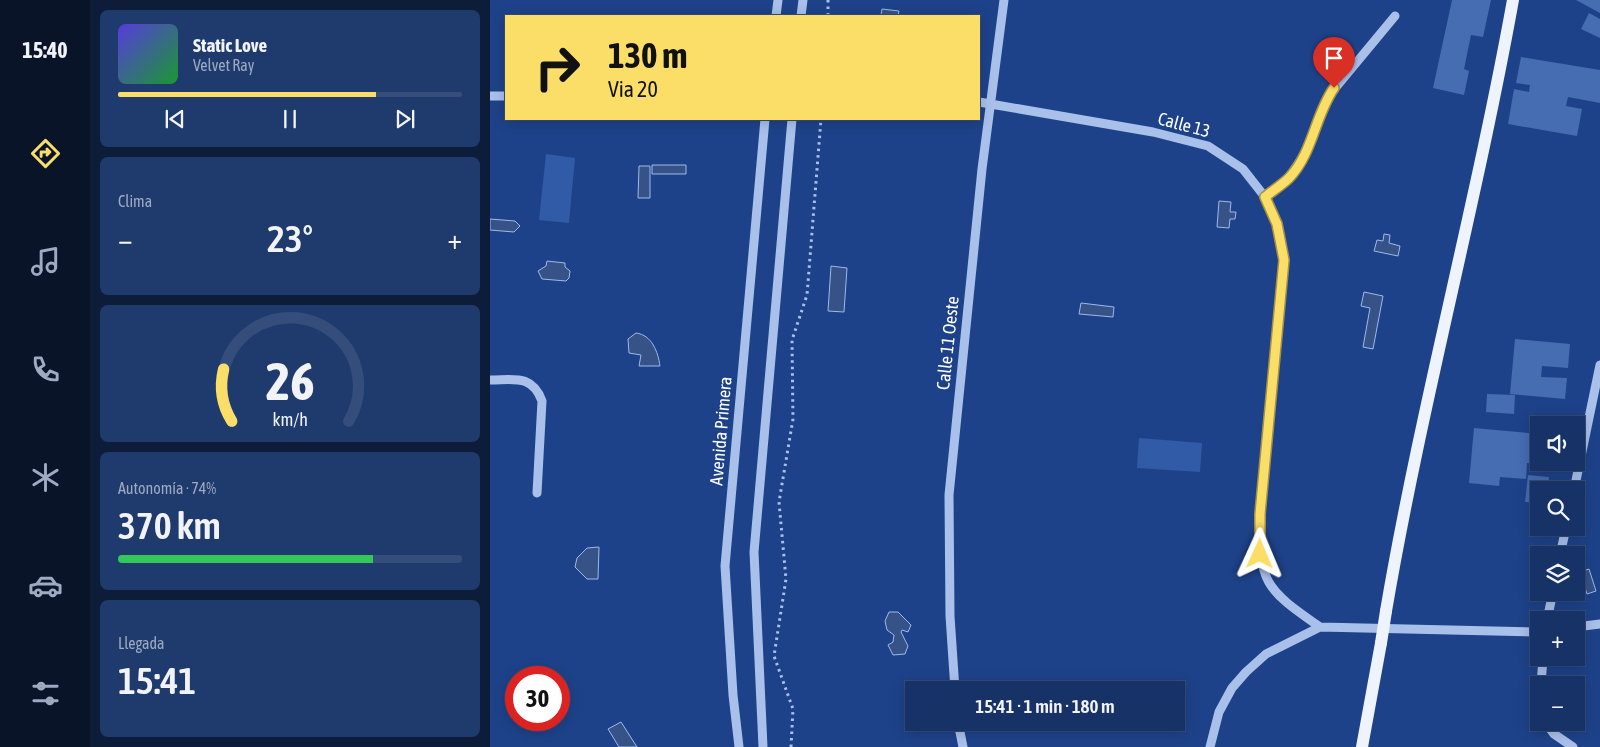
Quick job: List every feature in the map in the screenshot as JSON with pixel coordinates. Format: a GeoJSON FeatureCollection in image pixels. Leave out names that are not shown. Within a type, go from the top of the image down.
{"type":"FeatureCollection","features":[{"type":"Feature","properties":{"kind":"main road"},"geometry":{"type":"LineString","coordinates":[[1362,747],[1404,506],[1448,319],[1514,0]]}},
{"type":"Feature","properties":{"kind":"street"},"geometry":{"type":"LineString","coordinates":[[776,15],[778,0]]}},
{"type":"Feature","properties":{"kind":"street"},"geometry":{"type":"LineString","coordinates":[[802,15],[803,0]]}},
{"type":"Feature","properties":{"kind":"street","name":"Calle 11 Oeste"},"geometry":{"type":"LineString","coordinates":[[954,681],[950,616],[949,496],[990,103],[1004,0]]}},
{"type":"Feature","properties":{"kind":"street"},"geometry":{"type":"LineString","coordinates":[[1265,197],[1289,177],[1304,155],[1327,98],[1395,16]]}},
{"type":"Feature","properties":{"kind":"street"},"geometry":{"type":"LineString","coordinates":[[490,96],[505,96]]}},
{"type":"Feature","properties":{"kind":"street","name":"Calle 13"},"geometry":{"type":"LineString","coordinates":[[980,102],[1153,132],[1208,146],[1243,169],[1265,197],[1277,224],[1284,260],[1260,514],[1260,554],[1264,572],[1273,591],[1320,627]]}},
{"type":"Feature","properties":{"kind":"street","name":"Avenida Primera"},"geometry":{"type":"LineString","coordinates":[[739,747],[733,695],[725,566],[765,120]]}},
{"type":"Feature","properties":{"kind":"street"},"geometry":{"type":"LineString","coordinates":[[763,747],[754,552],[792,120]]}},
{"type":"Feature","properties":{"kind":"street"},"geometry":{"type":"LineString","coordinates":[[1576,481],[1600,365]]}},
{"type":"Feature","properties":{"kind":"street"},"geometry":{"type":"LineString","coordinates":[[490,380],[521,380],[530,383],[538,390],[542,401],[537,493]]}},
{"type":"Feature","properties":{"kind":"street"},"geometry":{"type":"LineString","coordinates":[[1585,626],[1600,624]]}},
{"type":"Feature","properties":{"kind":"street"},"geometry":{"type":"LineString","coordinates":[[1210,747],[1219,712],[1232,688],[1246,672],[1266,654],[1320,627],[1530,632]]}},
{"type":"Feature","properties":{"kind":"street"},"geometry":{"type":"LineString","coordinates":[[960,731],[963,747]]}},
{"type":"Feature","properties":{"kind":"street"},"geometry":{"type":"LineString","coordinates":[[1552,731],[1573,747]]}},
{"type":"Feature","properties":{"kind":"path"},"geometry":{"type":"LineString","coordinates":[[828,0],[828,15]]}},
{"type":"Feature","properties":{"kind":"path"},"geometry":{"type":"LineString","coordinates":[[791,747],[792,709],[774,656],[786,579],[779,502],[793,419],[792,340],[807,295],[821,120]]}},
{"type":"Feature","properties":{"kind":"shaded area"},"geometry":{"type":"Polygon","coordinates":[[[882,9],[899,11],[898,15],[881,15],[882,9]]]}},
{"type":"Feature","properties":{"kind":"shaded area"},"geometry":{"type":"Polygon","coordinates":[[[546,154],[575,158],[569,223],[539,220],[546,154]]]}},
{"type":"Feature","properties":{"kind":"shaded area"},"geometry":{"type":"Polygon","coordinates":[[[652,165],[686,165],[686,174],[652,174],[652,165]]]}},
{"type":"Feature","properties":{"kind":"shaded area"},"geometry":{"type":"Polygon","coordinates":[[[639,166],[650,166],[650,198],[638,198],[639,166]]]}},
{"type":"Feature","properties":{"kind":"shaded area"},"geometry":{"type":"Polygon","coordinates":[[[1219,201],[1231,202],[1230,212],[1236,212],[1235,219],[1230,219],[1229,228],[1217,227],[1219,201]]]}},
{"type":"Feature","properties":{"kind":"shaded area"},"geometry":{"type":"Polygon","coordinates":[[[490,219],[515,221],[520,226],[514,232],[490,230],[490,219]]]}},
{"type":"Feature","properties":{"kind":"shaded area"},"geometry":{"type":"Polygon","coordinates":[[[1384,234],[1390,235],[1389,243],[1400,246],[1398,256],[1374,251],[1377,240],[1383,241],[1384,234]]]}},
{"type":"Feature","properties":{"kind":"shaded area"},"geometry":{"type":"Polygon","coordinates":[[[547,261],[565,263],[565,267],[570,271],[569,278],[566,281],[542,279],[538,271],[546,266],[547,261]]]}},
{"type":"Feature","properties":{"kind":"shaded area"},"geometry":{"type":"Polygon","coordinates":[[[831,266],[847,268],[844,312],[828,311],[831,266]]]}},
{"type":"Feature","properties":{"kind":"shaded area"},"geometry":{"type":"Polygon","coordinates":[[[1364,292],[1383,296],[1373,349],[1363,347],[1370,308],[1361,306],[1364,292]]]}},
{"type":"Feature","properties":{"kind":"shaded area"},"geometry":{"type":"Polygon","coordinates":[[[1081,303],[1114,307],[1113,317],[1079,314],[1081,303]]]}},
{"type":"Feature","properties":{"kind":"shaded area"},"geometry":{"type":"Polygon","coordinates":[[[636,333],[642,334],[653,345],[658,355],[660,366],[639,366],[641,355],[629,353],[628,339],[636,333]]]}},
{"type":"Feature","properties":{"kind":"shaded area"},"geometry":{"type":"Polygon","coordinates":[[[1139,438],[1202,443],[1200,472],[1137,468],[1139,438]]]}},
{"type":"Feature","properties":{"kind":"shaded area"},"geometry":{"type":"Polygon","coordinates":[[[599,547],[598,579],[587,579],[575,567],[577,558],[587,548],[599,547]]]}},
{"type":"Feature","properties":{"kind":"shaded area"},"geometry":{"type":"Polygon","coordinates":[[[1589,569],[1596,591],[1587,594],[1585,588],[1585,570],[1589,569]]]}},
{"type":"Feature","properties":{"kind":"shaded area"},"geometry":{"type":"Polygon","coordinates":[[[889,612],[898,612],[911,625],[908,632],[902,630],[901,632],[908,646],[905,654],[893,655],[888,645],[893,642],[894,635],[887,630],[885,621],[889,612]]]}},
{"type":"Feature","properties":{"kind":"shaded area"},"geometry":{"type":"Polygon","coordinates":[[[621,722],[637,747],[619,747],[608,729],[621,722]]]}},
{"type":"Feature","properties":{"kind":"building"},"geometry":{"type":"Polygon","coordinates":[[[1452,0],[1491,0],[1483,37],[1471,35],[1464,69],[1469,71],[1464,95],[1433,88],[1452,0]]]}},
{"type":"Feature","properties":{"kind":"building"},"geometry":{"type":"Polygon","coordinates":[[[1576,0],[1600,0],[1600,13],[1576,0]]]}},
{"type":"Feature","properties":{"kind":"building"},"geometry":{"type":"Polygon","coordinates":[[[1589,13],[1600,19],[1600,38],[1581,29],[1589,13]]]}},
{"type":"Feature","properties":{"kind":"building"},"geometry":{"type":"Polygon","coordinates":[[[1521,57],[1600,70],[1600,103],[1568,97],[1566,106],[1582,109],[1577,136],[1508,124],[1514,89],[1529,92],[1530,85],[1516,83],[1521,57]]]}},
{"type":"Feature","properties":{"kind":"building"},"geometry":{"type":"Polygon","coordinates":[[[1515,339],[1570,344],[1568,368],[1542,366],[1541,377],[1567,378],[1565,399],[1510,394],[1515,339]]]}},
{"type":"Feature","properties":{"kind":"building"},"geometry":{"type":"Polygon","coordinates":[[[1487,394],[1515,395],[1514,414],[1486,412],[1487,394]]]}},
{"type":"Feature","properties":{"kind":"building"},"geometry":{"type":"Polygon","coordinates":[[[1474,428],[1530,433],[1530,463],[1527,463],[1526,479],[1500,477],[1499,486],[1469,483],[1474,428]]]}},
{"type":"Feature","properties":{"kind":"building"},"geometry":{"type":"Polygon","coordinates":[[[1528,475],[1549,477],[1549,481],[1530,481],[1530,502],[1525,502],[1528,475]]]}},
{"type":"Feature","properties":{"kind":"route"},"geometry":{"type":"LineString","coordinates":[[1260,554],[1260,514],[1284,260],[1277,224],[1265,197],[1289,177],[1304,155],[1327,98],[1334,88]]}}]}
